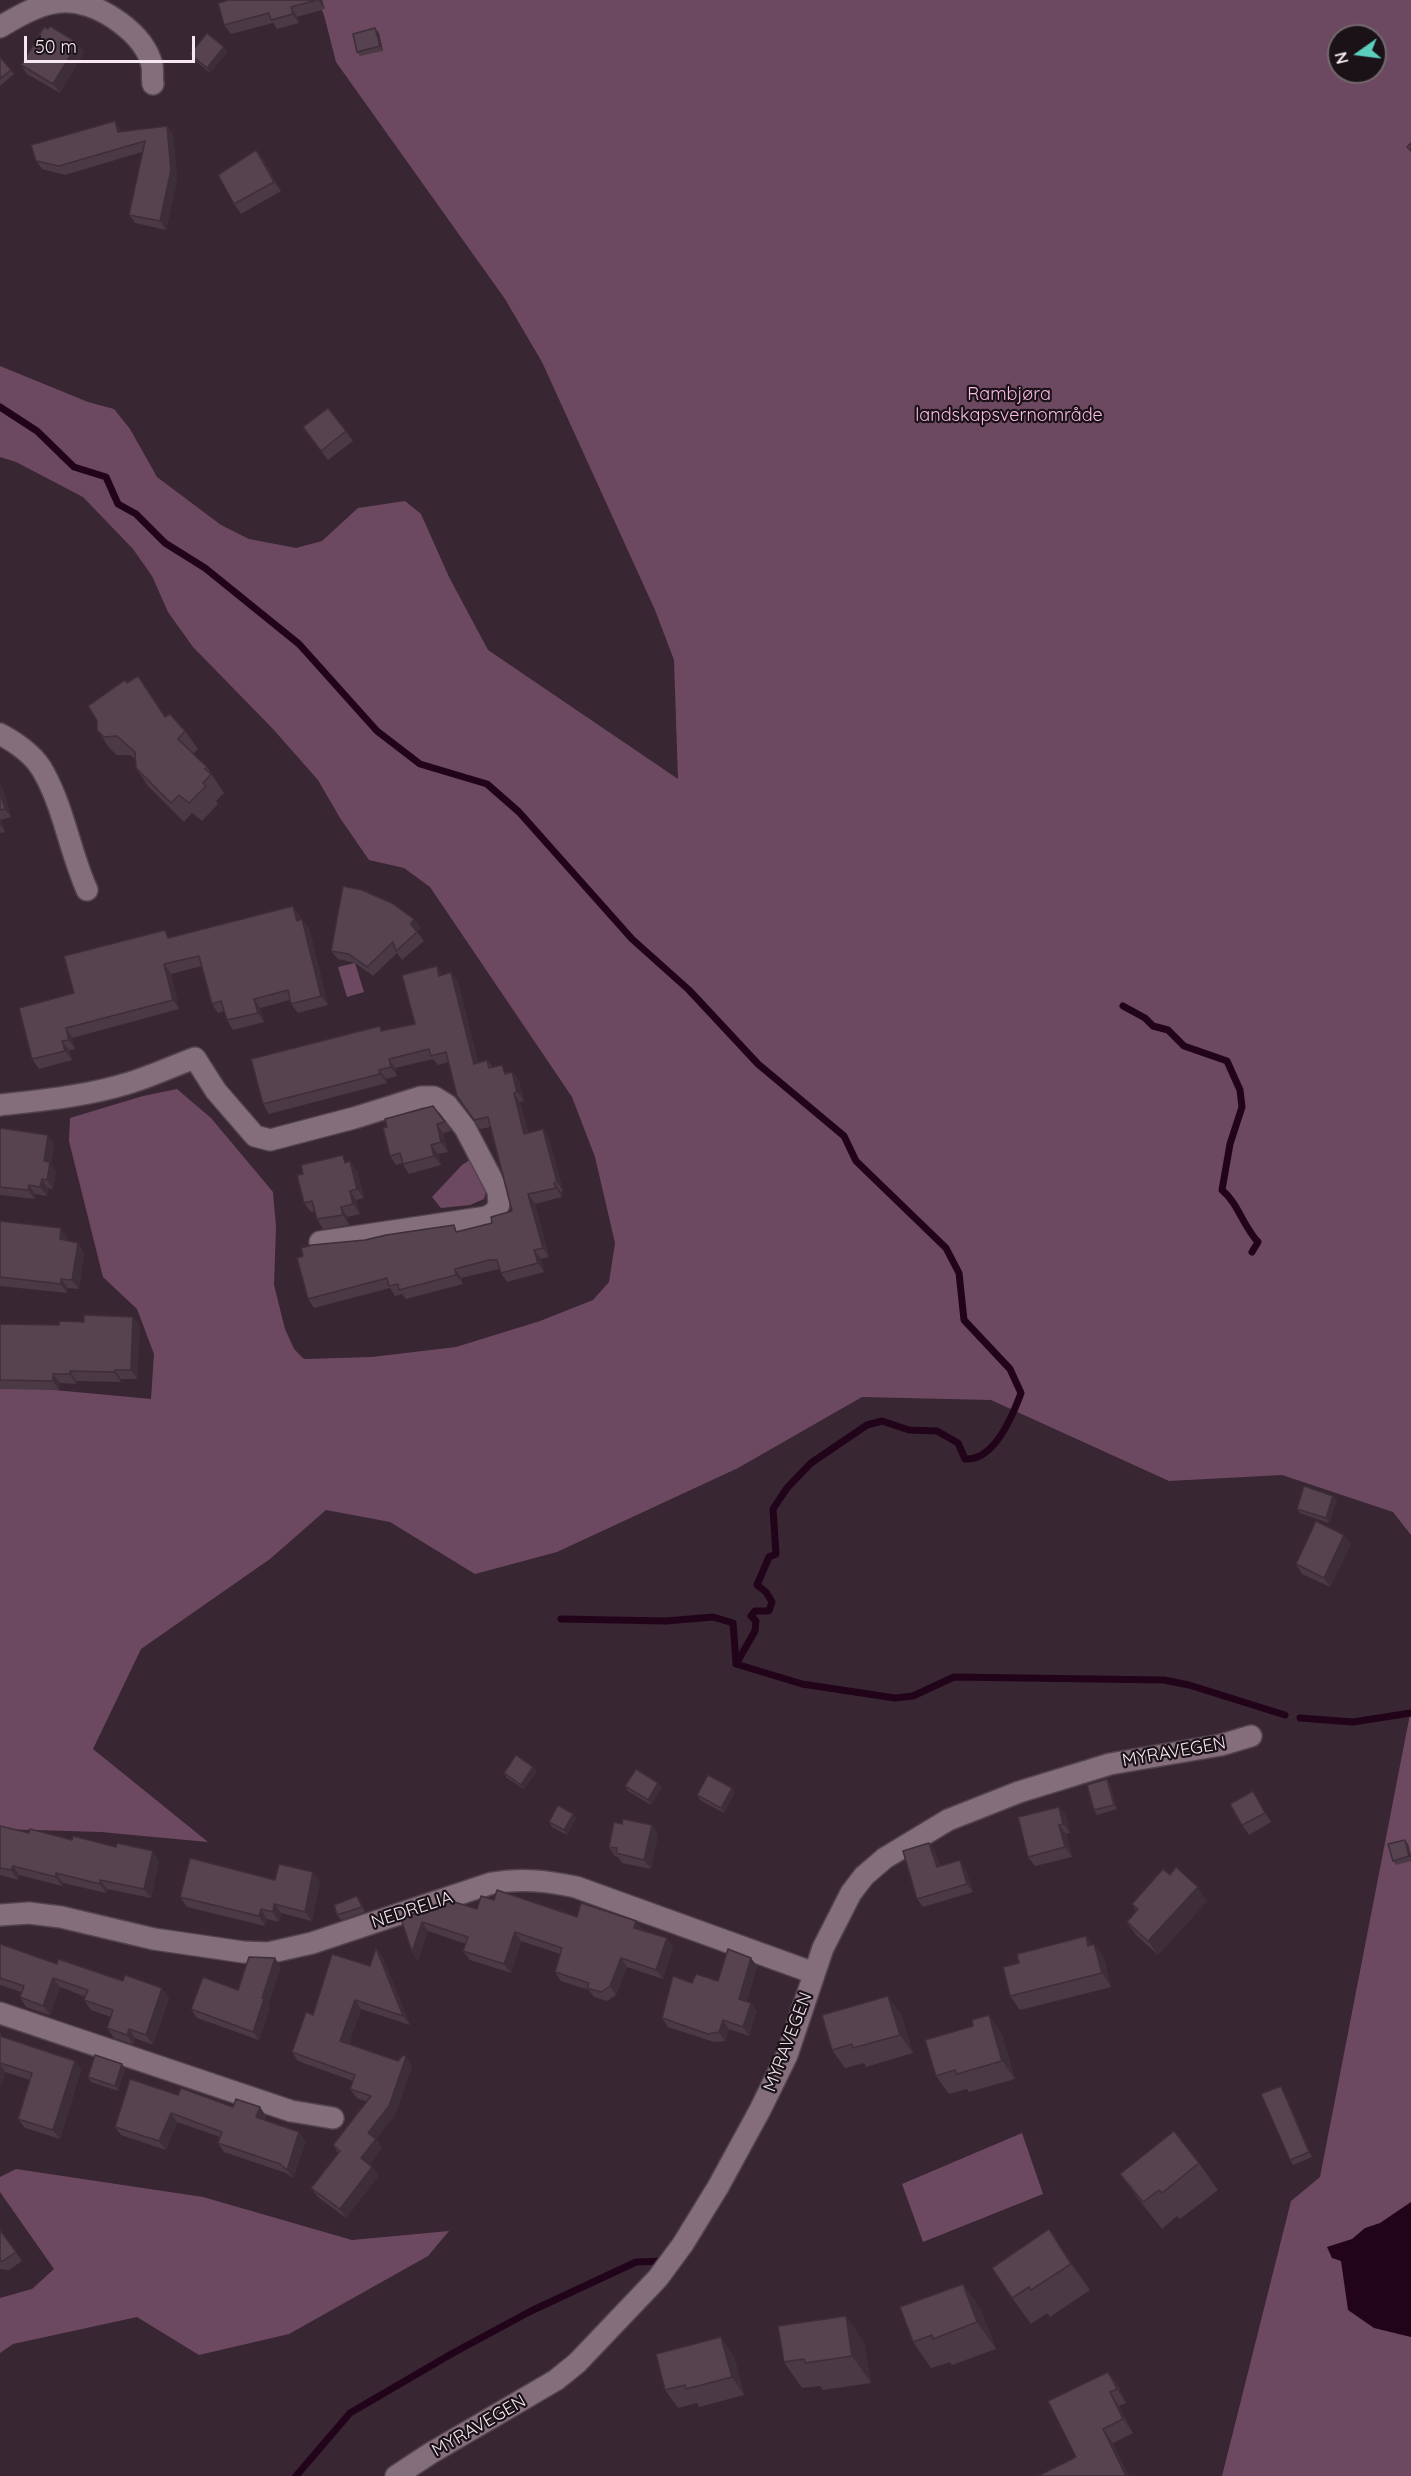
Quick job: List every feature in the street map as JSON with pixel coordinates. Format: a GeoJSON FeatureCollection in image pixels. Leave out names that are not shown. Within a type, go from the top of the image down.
{"type":"FeatureCollection","features":[{"type":"Feature","properties":{"kind":"street"},"geometry":{"type":"LineString","coordinates":[[0,27],[25,12],[48,5],[69,1],[89,6],[110,16],[130,32],[144,48],[152,65],[153,84]]}},
{"type":"Feature","properties":{"kind":"street"},"geometry":{"type":"LineString","coordinates":[[0,734],[32,756],[44,772],[87,890]]}},
{"type":"Feature","properties":{"kind":"street"},"geometry":{"type":"LineString","coordinates":[[0,1105],[65,1098],[101,1091],[131,1083],[195,1058],[216,1091],[255,1136],[270,1140],[354,1118],[421,1097],[434,1097],[447,1105],[465,1128],[498,1191],[499,1204],[495,1212],[487,1218],[320,1242]]}},
{"type":"Feature","properties":{"kind":"street","name":"MYRAVEGEN"},"geometry":{"type":"LineString","coordinates":[[396,2476],[556,2380],[577,2363],[658,2278],[683,2244],[718,2187],[760,2110],[787,2055],[814,1973],[833,1926],[851,1893],[864,1876],[885,1858],[948,1820],[1019,1792],[1110,1764],[1221,1745],[1251,1736]]}},
{"type":"Feature","properties":{"kind":"street","name":"NEDRELIA"},"geometry":{"type":"LineString","coordinates":[[0,1914],[29,1913],[61,1917],[154,1939],[243,1952],[268,1953],[312,1943],[492,1883],[515,1879],[544,1880],[576,1887],[814,1973]]}},
{"type":"Feature","properties":{"kind":"street"},"geometry":{"type":"LineString","coordinates":[[0,2013],[291,2111],[333,2118]]}},
{"type":"Feature","properties":{"kind":"green space","name":"Rambjøra landskapsvernområde"},"geometry":{"type":"Polygon","coordinates":[[[317,0],[1411,0],[1411,1535],[1393,1512],[1282,1475],[1169,1481],[991,1400],[862,1397],[738,1468],[557,1552],[475,1574],[390,1522],[326,1510],[270,1559],[141,1649],[93,1749],[208,1842],[101,1832],[0,1829],[0,1385],[151,1399],[154,1354],[137,1309],[103,1277],[69,1141],[70,1118],[143,1096],[177,1089],[211,1118],[273,1192],[276,1227],[274,1285],[285,1329],[294,1349],[304,1359],[372,1357],[456,1347],[540,1321],[593,1300],[609,1282],[615,1243],[595,1157],[572,1097],[430,887],[404,868],[369,860],[340,818],[318,780],[273,729],[193,647],[168,612],[152,576],[133,549],[83,497],[16,462],[0,457],[0,366],[88,402],[114,409],[130,429],[157,477],[221,525],[249,539],[296,548],[322,541],[358,508],[405,501],[421,514],[449,577],[488,650],[678,779],[674,660],[655,610],[542,362],[505,299],[336,62],[324,15],[317,0]]]}},
{"type":"Feature","properties":{"kind":"green space"},"geometry":{"type":"Polygon","coordinates":[[[355,963],[364,992],[347,997],[338,967],[355,963]]]}},
{"type":"Feature","properties":{"kind":"green space"},"geometry":{"type":"Polygon","coordinates":[[[473,1158],[486,1192],[484,1199],[470,1205],[441,1208],[432,1197],[462,1165],[473,1158]]]}},
{"type":"Feature","properties":{"kind":"green space"},"geometry":{"type":"Polygon","coordinates":[[[1411,1709],[1411,2476],[1222,2476],[1291,2201],[1320,2177],[1411,1709]]]}},
{"type":"Feature","properties":{"kind":"green space"},"geometry":{"type":"Polygon","coordinates":[[[1022,2133],[1043,2194],[923,2242],[902,2184],[1022,2133]]]}},
{"type":"Feature","properties":{"kind":"green space"},"geometry":{"type":"Polygon","coordinates":[[[16,2169],[203,2197],[352,2240],[449,2231],[428,2256],[289,2334],[199,2355],[137,2317],[13,2344],[0,2353],[0,2298],[32,2289],[54,2269],[0,2192],[0,2177],[16,2169]]]}},
{"type":"Feature","properties":{"kind":"shaded area"},"geometry":{"type":"Polygon","coordinates":[[[1411,2202],[1411,2337],[1374,2328],[1348,2310],[1341,2261],[1332,2258],[1327,2247],[1352,2239],[1365,2228],[1380,2223],[1411,2202]]]}},
{"type":"Feature","properties":{"kind":"building"},"geometry":{"type":"Polygon","coordinates":[[[229,0],[317,0],[291,7],[293,14],[271,20],[269,13],[224,25],[218,3],[229,0]]]}},
{"type":"Feature","properties":{"kind":"building"},"geometry":{"type":"Polygon","coordinates":[[[50,26],[78,43],[53,84],[21,65],[44,27],[48,29],[50,26]]]}},
{"type":"Feature","properties":{"kind":"building"},"geometry":{"type":"Polygon","coordinates":[[[375,28],[380,46],[357,52],[353,34],[375,28]]]}},
{"type":"Feature","properties":{"kind":"building"},"geometry":{"type":"Polygon","coordinates":[[[207,33],[224,47],[207,68],[190,54],[207,33]]]}},
{"type":"Feature","properties":{"kind":"building"},"geometry":{"type":"Polygon","coordinates":[[[0,57],[11,70],[0,79],[0,57]]]}},
{"type":"Feature","properties":{"kind":"building"},"geometry":{"type":"Polygon","coordinates":[[[115,121],[118,132],[167,126],[171,170],[160,221],[129,215],[145,141],[59,166],[36,161],[31,145],[115,121]]]}},
{"type":"Feature","properties":{"kind":"building"},"geometry":{"type":"Polygon","coordinates":[[[256,150],[274,182],[234,204],[218,175],[256,150]]]}},
{"type":"Feature","properties":{"kind":"building"},"geometry":{"type":"Polygon","coordinates":[[[328,408],[346,431],[321,451],[303,427],[328,408]]]}},
{"type":"Feature","properties":{"kind":"building"},"geometry":{"type":"Polygon","coordinates":[[[138,676],[165,717],[170,714],[185,731],[178,739],[207,767],[205,769],[211,774],[203,783],[206,786],[189,803],[179,795],[171,803],[136,768],[135,752],[117,736],[104,737],[97,730],[97,721],[88,706],[125,680],[127,683],[138,676]]]}},
{"type":"Feature","properties":{"kind":"building"},"geometry":{"type":"Polygon","coordinates":[[[0,791],[5,809],[0,810],[0,791]]]}},
{"type":"Feature","properties":{"kind":"building"},"geometry":{"type":"Polygon","coordinates":[[[343,886],[362,890],[392,903],[414,919],[411,924],[417,932],[396,951],[393,942],[367,967],[349,954],[331,951],[343,886]]]}},
{"type":"Feature","properties":{"kind":"building"},"geometry":{"type":"Polygon","coordinates":[[[293,906],[297,921],[302,919],[321,996],[291,1004],[288,990],[254,999],[258,1013],[227,1020],[221,1001],[212,1004],[199,956],[164,964],[173,1000],[66,1028],[69,1040],[62,1041],[65,1051],[32,1059],[19,1008],[74,993],[64,956],[165,930],[168,938],[293,906]]]}},
{"type":"Feature","properties":{"kind":"building"},"geometry":{"type":"Polygon","coordinates":[[[437,966],[439,976],[451,972],[474,1064],[487,1060],[489,1068],[502,1065],[505,1074],[512,1072],[517,1092],[514,1093],[524,1134],[543,1129],[557,1182],[554,1183],[556,1188],[528,1194],[543,1248],[534,1250],[538,1263],[501,1273],[497,1260],[489,1260],[455,1269],[456,1275],[399,1290],[398,1284],[389,1286],[387,1278],[308,1299],[297,1258],[303,1256],[301,1248],[454,1225],[456,1232],[492,1223],[491,1217],[512,1211],[488,1117],[474,1120],[457,1096],[446,1052],[431,1056],[429,1049],[389,1059],[391,1067],[379,1070],[380,1074],[263,1104],[251,1059],[380,1026],[381,1031],[415,1024],[402,975],[437,966]]]}},
{"type":"Feature","properties":{"kind":"building"},"geometry":{"type":"Polygon","coordinates":[[[433,1106],[445,1122],[437,1124],[441,1142],[431,1145],[434,1156],[403,1164],[400,1153],[390,1156],[383,1128],[387,1127],[385,1119],[433,1106]]]}},
{"type":"Feature","properties":{"kind":"building"},"geometry":{"type":"Polygon","coordinates":[[[0,1128],[48,1135],[44,1161],[50,1162],[47,1180],[42,1179],[40,1187],[29,1185],[28,1190],[0,1187],[0,1128]]]}},
{"type":"Feature","properties":{"kind":"building"},"geometry":{"type":"Polygon","coordinates":[[[343,1155],[345,1163],[350,1161],[357,1189],[350,1191],[353,1204],[341,1207],[343,1215],[317,1219],[312,1201],[304,1203],[297,1175],[303,1174],[301,1165],[343,1155]]]}},
{"type":"Feature","properties":{"kind":"building"},"geometry":{"type":"Polygon","coordinates":[[[0,1221],[61,1228],[60,1239],[78,1243],[72,1280],[61,1279],[61,1284],[0,1277],[0,1221]]]}},
{"type":"Feature","properties":{"kind":"building"},"geometry":{"type":"Polygon","coordinates":[[[84,1315],[133,1317],[131,1370],[70,1371],[70,1374],[53,1374],[53,1381],[0,1380],[0,1324],[59,1325],[59,1321],[84,1322],[84,1315]]]}},
{"type":"Feature","properties":{"kind":"building"},"geometry":{"type":"Polygon","coordinates":[[[1304,1486],[1333,1496],[1326,1518],[1297,1509],[1304,1486]]]}},
{"type":"Feature","properties":{"kind":"building"},"geometry":{"type":"Polygon","coordinates":[[[1316,1521],[1344,1535],[1324,1578],[1296,1564],[1316,1521]]]}},
{"type":"Feature","properties":{"kind":"building"},"geometry":{"type":"Polygon","coordinates":[[[516,1755],[533,1767],[521,1785],[504,1773],[516,1755]]]}},
{"type":"Feature","properties":{"kind":"building"},"geometry":{"type":"Polygon","coordinates":[[[636,1769],[658,1783],[648,1800],[625,1786],[636,1769]]]}},
{"type":"Feature","properties":{"kind":"building"},"geometry":{"type":"Polygon","coordinates":[[[708,1775],[732,1788],[721,1808],[697,1795],[708,1775]]]}},
{"type":"Feature","properties":{"kind":"building"},"geometry":{"type":"Polygon","coordinates":[[[1107,1779],[1114,1805],[1094,1810],[1087,1785],[1107,1779]]]}},
{"type":"Feature","properties":{"kind":"building"},"geometry":{"type":"Polygon","coordinates":[[[1253,1791],[1265,1813],[1242,1825],[1230,1804],[1253,1791]]]}},
{"type":"Feature","properties":{"kind":"building"},"geometry":{"type":"Polygon","coordinates":[[[558,1805],[573,1814],[564,1830],[549,1822],[558,1805]]]}},
{"type":"Feature","properties":{"kind":"building"},"geometry":{"type":"Polygon","coordinates":[[[1059,1807],[1063,1824],[1059,1825],[1065,1847],[1028,1857],[1018,1817],[1059,1807]]]}},
{"type":"Feature","properties":{"kind":"building"},"geometry":{"type":"Polygon","coordinates":[[[623,1819],[652,1825],[644,1860],[616,1853],[617,1848],[609,1847],[614,1822],[622,1824],[623,1819]]]}},
{"type":"Feature","properties":{"kind":"building"},"geometry":{"type":"Polygon","coordinates":[[[0,1826],[29,1833],[30,1829],[72,1840],[73,1836],[116,1847],[117,1843],[153,1851],[144,1889],[100,1880],[100,1884],[56,1873],[56,1877],[13,1866],[11,1870],[0,1868],[0,1826]]]}},
{"type":"Feature","properties":{"kind":"building"},"geometry":{"type":"Polygon","coordinates":[[[1405,1840],[1409,1856],[1393,1861],[1388,1844],[1405,1840]]]}},
{"type":"Feature","properties":{"kind":"building"},"geometry":{"type":"Polygon","coordinates":[[[929,1843],[937,1867],[960,1860],[967,1884],[917,1899],[903,1851],[929,1843]]]}},
{"type":"Feature","properties":{"kind":"building"},"geometry":{"type":"Polygon","coordinates":[[[190,1858],[275,1880],[279,1864],[313,1872],[305,1912],[274,1904],[273,1912],[261,1909],[259,1916],[180,1897],[190,1858]]]}},
{"type":"Feature","properties":{"kind":"building"},"geometry":{"type":"Polygon","coordinates":[[[1176,1867],[1198,1887],[1148,1941],[1127,1922],[1138,1909],[1132,1904],[1163,1869],[1170,1875],[1176,1867]]]}},
{"type":"Feature","properties":{"kind":"building"},"geometry":{"type":"Polygon","coordinates":[[[497,1890],[577,1917],[581,1903],[636,1921],[634,1928],[667,1938],[656,1970],[621,1958],[610,1986],[601,1992],[587,1988],[589,1983],[555,1972],[562,1948],[515,1932],[504,1964],[463,1951],[468,1937],[422,1922],[412,1952],[401,1919],[448,1900],[477,1909],[481,1896],[494,1900],[497,1890]]]}},
{"type":"Feature","properties":{"kind":"building"},"geometry":{"type":"Polygon","coordinates":[[[357,1896],[362,1907],[337,1915],[334,1905],[357,1896]]]}},
{"type":"Feature","properties":{"kind":"building"},"geometry":{"type":"Polygon","coordinates":[[[1086,1936],[1088,1946],[1094,1944],[1102,1973],[1010,1996],[1003,1967],[1019,1963],[1017,1954],[1086,1936]]]}},
{"type":"Feature","properties":{"kind":"building"},"geometry":{"type":"Polygon","coordinates":[[[0,1944],[57,1964],[58,1959],[123,1981],[125,1975],[162,1988],[146,2035],[129,2029],[127,2035],[107,2028],[113,2010],[84,2000],[88,1990],[53,1978],[43,2006],[20,1997],[24,1986],[0,1978],[0,1944]]]}},
{"type":"Feature","properties":{"kind":"building"},"geometry":{"type":"Polygon","coordinates":[[[376,1948],[403,2016],[355,2000],[340,2041],[398,2061],[403,2055],[406,2057],[389,2106],[368,2133],[376,2139],[361,2158],[372,2167],[340,2209],[311,2188],[340,2151],[333,2145],[371,2096],[350,2089],[355,2075],[292,2052],[306,2012],[313,2015],[332,1954],[370,1966],[376,1948]]]}},
{"type":"Feature","properties":{"kind":"building"},"geometry":{"type":"Polygon","coordinates":[[[728,1949],[751,1958],[739,1999],[751,2003],[743,2027],[723,2020],[719,2032],[708,2034],[662,2018],[673,1976],[692,1983],[696,1974],[718,1981],[728,1949]]]}},
{"type":"Feature","properties":{"kind":"building"},"geometry":{"type":"Polygon","coordinates":[[[249,1957],[275,1958],[253,2032],[191,2009],[203,1977],[238,1990],[249,1957]]]}},
{"type":"Feature","properties":{"kind":"building"},"geometry":{"type":"Polygon","coordinates":[[[888,1996],[900,2035],[853,2048],[852,2044],[832,2050],[822,2015],[888,1996]]]}},
{"type":"Feature","properties":{"kind":"building"},"geometry":{"type":"Polygon","coordinates":[[[989,2015],[1002,2061],[957,2074],[955,2070],[936,2076],[925,2040],[973,2026],[972,2020],[989,2015]]]}},
{"type":"Feature","properties":{"kind":"building"},"geometry":{"type":"Polygon","coordinates":[[[0,2036],[75,2061],[53,2130],[18,2119],[32,2073],[0,2063],[0,2036]]]}},
{"type":"Feature","properties":{"kind":"building"},"geometry":{"type":"Polygon","coordinates":[[[95,2055],[122,2064],[115,2086],[88,2077],[95,2055]]]}},
{"type":"Feature","properties":{"kind":"building"},"geometry":{"type":"Polygon","coordinates":[[[130,2079],[178,2095],[181,2088],[233,2107],[236,2099],[260,2107],[256,2117],[299,2132],[287,2170],[280,2164],[218,2143],[222,2132],[171,2113],[159,2141],[115,2127],[130,2079]]]}},
{"type":"Feature","properties":{"kind":"building"},"geometry":{"type":"Polygon","coordinates":[[[1281,2086],[1309,2152],[1290,2160],[1261,2094],[1281,2086]]]}},
{"type":"Feature","properties":{"kind":"building"},"geometry":{"type":"Polygon","coordinates":[[[1174,2131],[1199,2163],[1162,2193],[1159,2190],[1143,2202],[1120,2174],[1174,2131]]]}},
{"type":"Feature","properties":{"kind":"building"},"geometry":{"type":"Polygon","coordinates":[[[1049,2229],[1071,2264],[1031,2290],[1029,2287],[1012,2298],[992,2268],[1049,2229]]]}},
{"type":"Feature","properties":{"kind":"building"},"geometry":{"type":"Polygon","coordinates":[[[0,2230],[16,2252],[3,2261],[0,2261],[0,2230]]]}},
{"type":"Feature","properties":{"kind":"building"},"geometry":{"type":"Polygon","coordinates":[[[963,2284],[977,2322],[933,2339],[932,2335],[913,2342],[900,2307],[963,2284]]]}},
{"type":"Feature","properties":{"kind":"building"},"geometry":{"type":"Polygon","coordinates":[[[846,2316],[852,2356],[805,2363],[804,2359],[784,2362],[778,2326],[846,2316]]]}},
{"type":"Feature","properties":{"kind":"building"},"geometry":{"type":"Polygon","coordinates":[[[721,2337],[732,2377],[686,2389],[685,2385],[665,2390],[656,2354],[721,2337]]]}},
{"type":"Feature","properties":{"kind":"building"},"geometry":{"type":"Polygon","coordinates":[[[1108,2372],[1117,2389],[1110,2392],[1123,2419],[1103,2429],[1126,2476],[1038,2476],[1076,2457],[1048,2401],[1108,2372]]]}},
{"type":"Feature","properties":{"kind":"waterway"},"geometry":{"type":"LineString","coordinates":[[0,407],[37,431],[74,467],[106,477],[118,504],[136,514],[165,543],[205,568],[299,644],[377,731],[420,764],[487,784],[519,812],[632,939],[689,990],[758,1064],[844,1136],[856,1161],[946,1248],[959,1273],[964,1320],[1010,1369],[1021,1393],[1013,1413],[993,1445],[985,1453],[975,1458],[965,1459],[958,1443],[937,1431],[909,1430],[882,1421],[867,1425],[811,1463],[787,1488],[773,1509],[776,1554],[769,1557],[757,1585],[766,1592],[772,1602],[769,1611],[755,1611],[751,1616],[756,1621],[755,1631],[736,1664],[802,1684],[895,1698],[913,1696],[954,1677],[1164,1680],[1189,1685],[1285,1715]]}},
{"type":"Feature","properties":{"kind":"waterway"},"geometry":{"type":"LineString","coordinates":[[1123,1006],[1145,1018],[1153,1026],[1168,1030],[1184,1046],[1227,1061],[1240,1090],[1242,1107],[1230,1144],[1222,1190],[1228,1195],[1258,1242],[1252,1252]]}},
{"type":"Feature","properties":{"kind":"waterway"},"geometry":{"type":"LineString","coordinates":[[561,1619],[666,1621],[713,1617],[733,1623],[736,1663]]}},
{"type":"Feature","properties":{"kind":"waterway"},"geometry":{"type":"LineString","coordinates":[[1300,1718],[1353,1722],[1411,1713]]}},
{"type":"Feature","properties":{"kind":"waterway"},"geometry":{"type":"LineString","coordinates":[[296,2476],[350,2413],[531,2311],[636,2262],[663,2261]]}}]}
